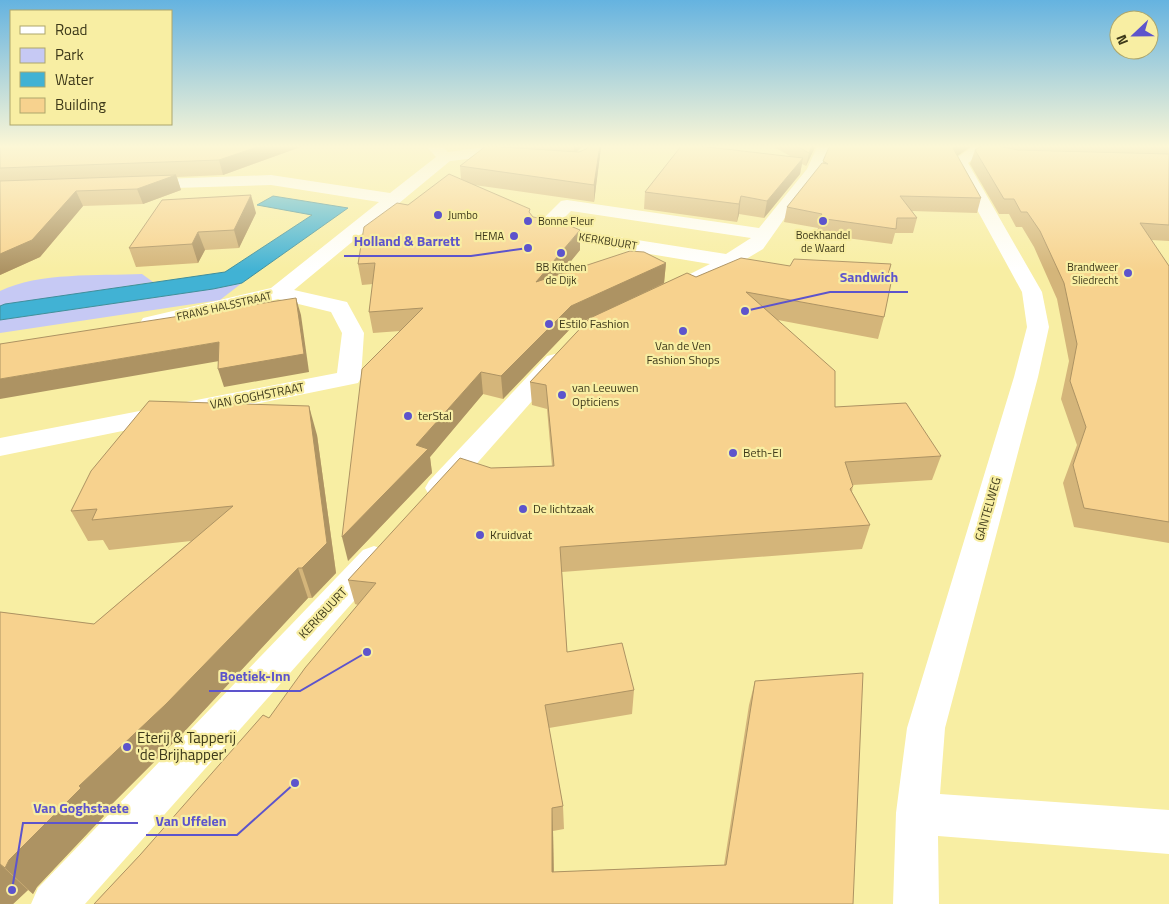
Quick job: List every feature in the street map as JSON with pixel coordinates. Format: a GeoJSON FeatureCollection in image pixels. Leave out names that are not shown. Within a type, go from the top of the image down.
{"type":"FeatureCollection","features":[{"type":"Feature","properties":{"kind":"street"},"geometry":{"type":"LineString","coordinates":[[321,187],[394,198]]}},
{"type":"Feature","properties":{"kind":"street","name":"FRANS HALSSTRAAT"},"geometry":{"type":"LineString","coordinates":[[137,326],[278,293],[394,198],[404,187]]}},
{"type":"Feature","properties":{"kind":"street"},"geometry":{"type":"LineString","coordinates":[[661,295],[756,246],[800,187]]}},
{"type":"Feature","properties":{"kind":"street","name":"GANTELWEG"},"geometry":{"type":"LineString","coordinates":[[916,904],[917,813],[926,728],[1026,377],[1038,327],[1032,292],[973,187]]}},
{"type":"Feature","properties":{"kind":"street","name":"KERKBUURT"},"geometry":{"type":"LineString","coordinates":[[730,261],[541,230],[567,205],[765,235]]}},
{"type":"Feature","properties":{"kind":"street","name":"VAN GOGHSTRAAT"},"geometry":{"type":"LineString","coordinates":[[0,447],[349,378],[353,333],[339,307],[278,293]]}},
{"type":"Feature","properties":{"kind":"street"},"geometry":{"type":"LineString","coordinates":[[419,509],[574,340]]}},
{"type":"Feature","properties":{"kind":"street","name":"KERKBUURT"},"geometry":{"type":"LineString","coordinates":[[54,904],[392,538]]}},
{"type":"Feature","properties":{"kind":"street"},"geometry":{"type":"LineString","coordinates":[[917,813],[1169,832]]}},
{"type":"Feature","properties":{"kind":"green space"},"geometry":{"type":"Polygon","coordinates":[[[142,274],[153,282],[0,306],[0,291],[32,281],[69,276],[142,274]]]}},
{"type":"Feature","properties":{"kind":"green space"},"geometry":{"type":"Polygon","coordinates":[[[242,283],[220,300],[0,333],[0,320],[213,289],[242,283]]]}},
{"type":"Feature","properties":{"kind":"water"},"geometry":{"type":"Polygon","coordinates":[[[273,196],[348,208],[242,283],[213,289],[0,320],[0,306],[5,304],[225,272],[312,215],[257,205],[273,196]]]}},
{"type":"Feature","properties":{"kind":"building"},"geometry":{"type":"Polygon","coordinates":[[[0,187],[142,187],[137,189],[76,191],[32,240],[0,254],[0,187]]]}},
{"type":"Feature","properties":{"kind":"building"},"geometry":{"type":"Polygon","coordinates":[[[432,187],[480,187],[530,209],[529,212],[533,217],[561,222],[580,230],[536,282],[630,251],[644,252],[666,263],[571,306],[501,376],[481,372],[416,445],[428,449],[342,537],[362,369],[423,308],[369,312],[375,263],[358,264],[364,227],[397,203],[408,205],[432,187]]]}},
{"type":"Feature","properties":{"kind":"building"},"geometry":{"type":"Polygon","coordinates":[[[649,187],[779,187],[767,201],[741,196],[739,204],[645,192],[649,187]]]}},
{"type":"Feature","properties":{"kind":"building"},"geometry":{"type":"Polygon","coordinates":[[[803,187],[975,187],[981,198],[900,196],[917,218],[897,218],[896,229],[819,218],[822,214],[787,207],[803,187]]]}},
{"type":"Feature","properties":{"kind":"building"},"geometry":{"type":"Polygon","coordinates":[[[997,187],[1169,187],[1169,225],[1140,223],[1169,266],[1169,522],[1084,508],[1073,465],[1086,427],[1070,381],[1077,344],[1064,283],[1040,231],[1027,212],[1021,212],[1014,199],[1004,199],[997,187]]]}},
{"type":"Feature","properties":{"kind":"building"},"geometry":{"type":"Polygon","coordinates":[[[251,195],[234,230],[198,232],[192,244],[129,248],[162,200],[251,195]]]}},
{"type":"Feature","properties":{"kind":"building"},"geometry":{"type":"Polygon","coordinates":[[[741,258],[790,266],[794,259],[891,264],[886,282],[891,283],[884,317],[746,292],[835,371],[835,407],[906,403],[941,456],[845,462],[853,486],[850,489],[870,525],[560,547],[567,652],[622,643],[634,690],[545,705],[563,806],[552,808],[552,872],[726,865],[755,681],[863,673],[853,904],[94,904],[140,855],[263,715],[269,718],[305,668],[376,583],[348,580],[460,458],[491,468],[554,466],[546,385],[530,382],[590,318],[687,273],[696,277],[741,258]]]}},
{"type":"Feature","properties":{"kind":"building"},"geometry":{"type":"Polygon","coordinates":[[[296,298],[304,354],[218,369],[219,342],[0,379],[0,344],[296,298]]]}},
{"type":"Feature","properties":{"kind":"building"},"geometry":{"type":"Polygon","coordinates":[[[149,401],[309,406],[327,543],[302,568],[298,568],[166,704],[79,786],[81,788],[9,860],[5,868],[0,864],[0,612],[94,624],[233,506],[92,520],[97,509],[71,511],[91,471],[149,401]]]}},
{"type":"Feature","properties":{"kind":"place","name":"Jumbo"},"geometry":{"type":"Point","coordinates":[438,215]}},
{"type":"Feature","properties":{"kind":"place","name":"Bonne Fleur"},"geometry":{"type":"Point","coordinates":[528,221]}},
{"type":"Feature","properties":{"kind":"place","name":"Boekhandel de Waard"},"geometry":{"type":"Point","coordinates":[823,221]}},
{"type":"Feature","properties":{"kind":"place","name":"HEMA"},"geometry":{"type":"Point","coordinates":[514,236]}},
{"type":"Feature","properties":{"kind":"place","name":"Holland & Barrett"},"geometry":{"type":"Point","coordinates":[528,248]}},
{"type":"Feature","properties":{"kind":"place","name":"BB Kitchen de Dijk"},"geometry":{"type":"Point","coordinates":[561,253]}},
{"type":"Feature","properties":{"kind":"place","name":"Brandweer Sliedrecht"},"geometry":{"type":"Point","coordinates":[1128,273]}},
{"type":"Feature","properties":{"kind":"place","name":"Sandwich"},"geometry":{"type":"Point","coordinates":[745,311]}},
{"type":"Feature","properties":{"kind":"place","name":"Estilo Fashion"},"geometry":{"type":"Point","coordinates":[549,324]}},
{"type":"Feature","properties":{"kind":"place","name":"Van de Ven Fashion Shops"},"geometry":{"type":"Point","coordinates":[683,331]}},
{"type":"Feature","properties":{"kind":"place","name":"van Leeuwen Opticiens"},"geometry":{"type":"Point","coordinates":[562,395]}},
{"type":"Feature","properties":{"kind":"place","name":"terStal"},"geometry":{"type":"Point","coordinates":[408,416]}},
{"type":"Feature","properties":{"kind":"place","name":"Beth-El"},"geometry":{"type":"Point","coordinates":[733,453]}},
{"type":"Feature","properties":{"kind":"place","name":"De lichtzaak"},"geometry":{"type":"Point","coordinates":[523,509]}},
{"type":"Feature","properties":{"kind":"place","name":"Kruidvat"},"geometry":{"type":"Point","coordinates":[480,535]}},
{"type":"Feature","properties":{"kind":"place","name":"Boetiek-Inn"},"geometry":{"type":"Point","coordinates":[367,652]}},
{"type":"Feature","properties":{"kind":"place","name":"Eterij & Tapperij 'de Brijhapper'"},"geometry":{"type":"Point","coordinates":[127,747]}},
{"type":"Feature","properties":{"kind":"place","name":"Van Uffelen"},"geometry":{"type":"Point","coordinates":[295,783]}},
{"type":"Feature","properties":{"kind":"place","name":"Van Goghstaete"},"geometry":{"type":"Point","coordinates":[12,890]}}]}
